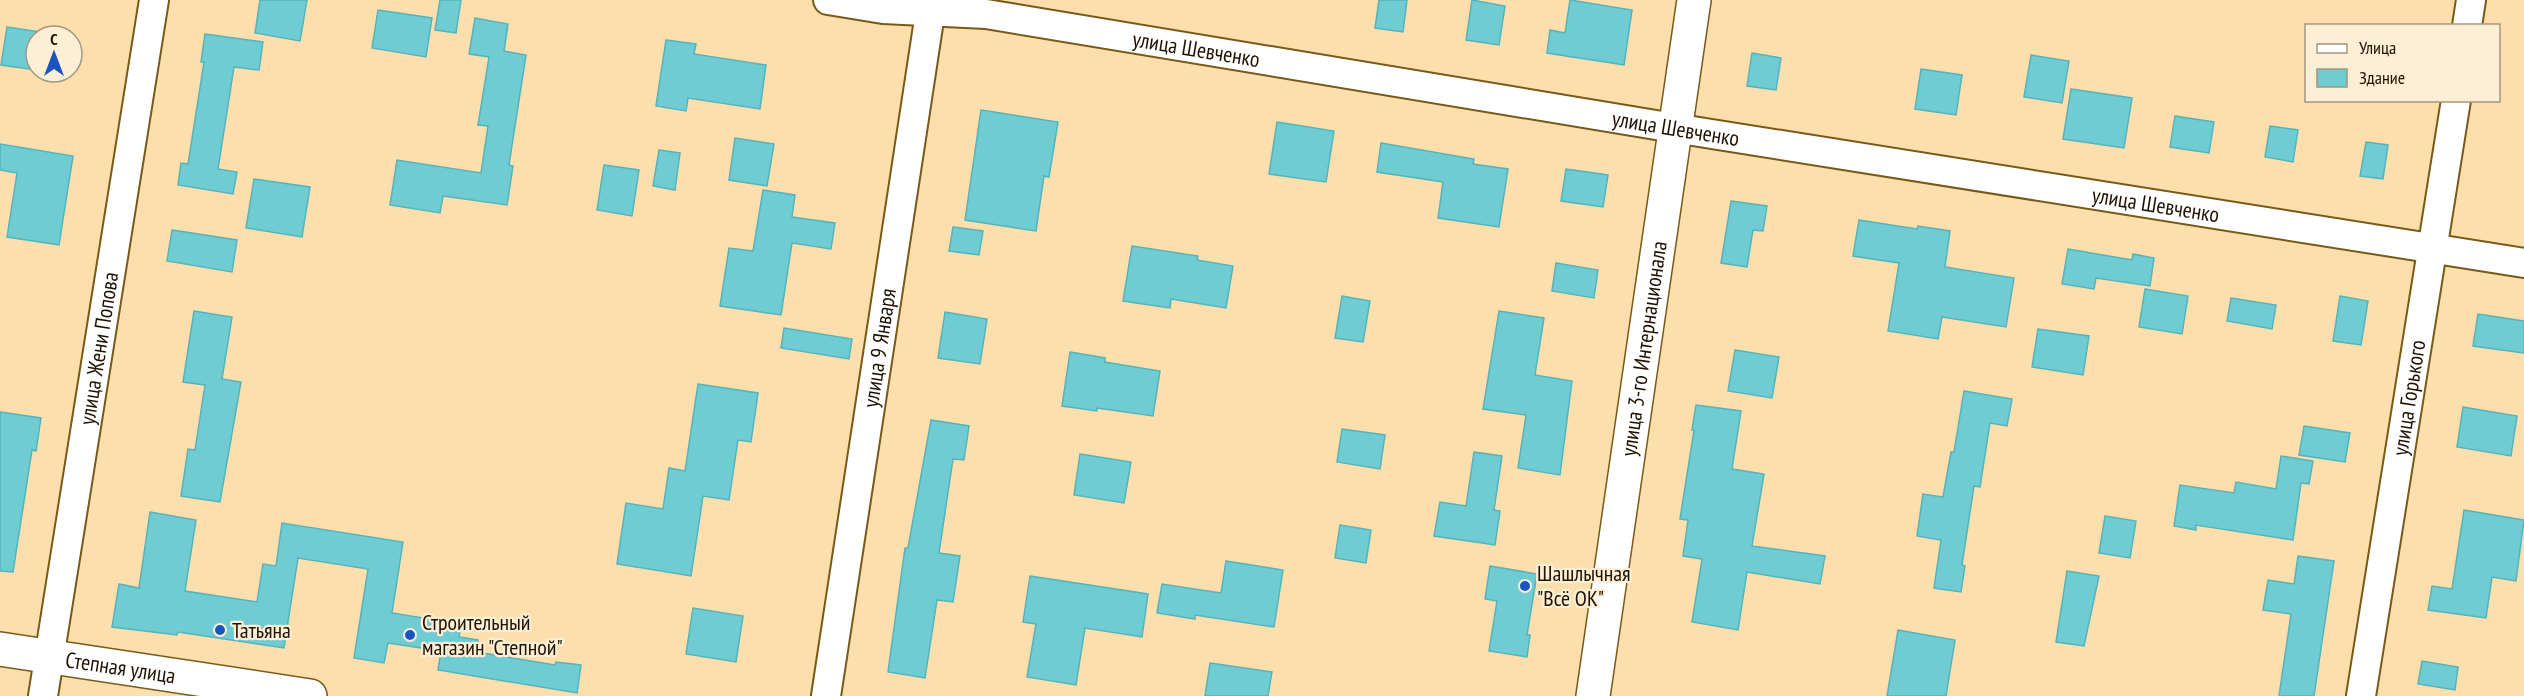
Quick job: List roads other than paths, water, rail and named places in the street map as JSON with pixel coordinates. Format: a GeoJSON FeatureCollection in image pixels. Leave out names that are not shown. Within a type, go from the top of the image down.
{"type":"FeatureCollection","features":[{"type":"Feature","properties":{"kind":"street","name":"улица Жени Попова"},"geometry":{"type":"LineString","coordinates":[[43,696],[154,0]]}},
{"type":"Feature","properties":{"kind":"street","name":"улица Шевченко"},"geometry":{"type":"LineString","coordinates":[[828,0],[883,9],[931,5],[1674,128],[2524,263]]}},
{"type":"Feature","properties":{"kind":"street","name":"улица 3-го Интернационала"},"geometry":{"type":"LineString","coordinates":[[1593,696],[1694,0]]}},
{"type":"Feature","properties":{"kind":"street"},"geometry":{"type":"LineString","coordinates":[[2467,24],[2471,0]]}},
{"type":"Feature","properties":{"kind":"street","name":"улица 9 Января"},"geometry":{"type":"LineString","coordinates":[[826,696],[931,5]]}},
{"type":"Feature","properties":{"kind":"street","name":"улица Горького"},"geometry":{"type":"LineString","coordinates":[[2361,696],[2456,102]]}},
{"type":"Feature","properties":{"kind":"street","name":"Степная улица"},"geometry":{"type":"LineString","coordinates":[[0,649],[310,696]]}},
{"type":"Feature","properties":{"kind":"place","name":"Шашлычная \"Всё ОК\""},"geometry":{"type":"Point","coordinates":[1525,586]}},
{"type":"Feature","properties":{"kind":"place","name":"Татьяна"},"geometry":{"type":"Point","coordinates":[220,630]}},
{"type":"Feature","properties":{"kind":"place","name":"Строительный магазин \"Степной\""},"geometry":{"type":"Point","coordinates":[410,635]}}]}
